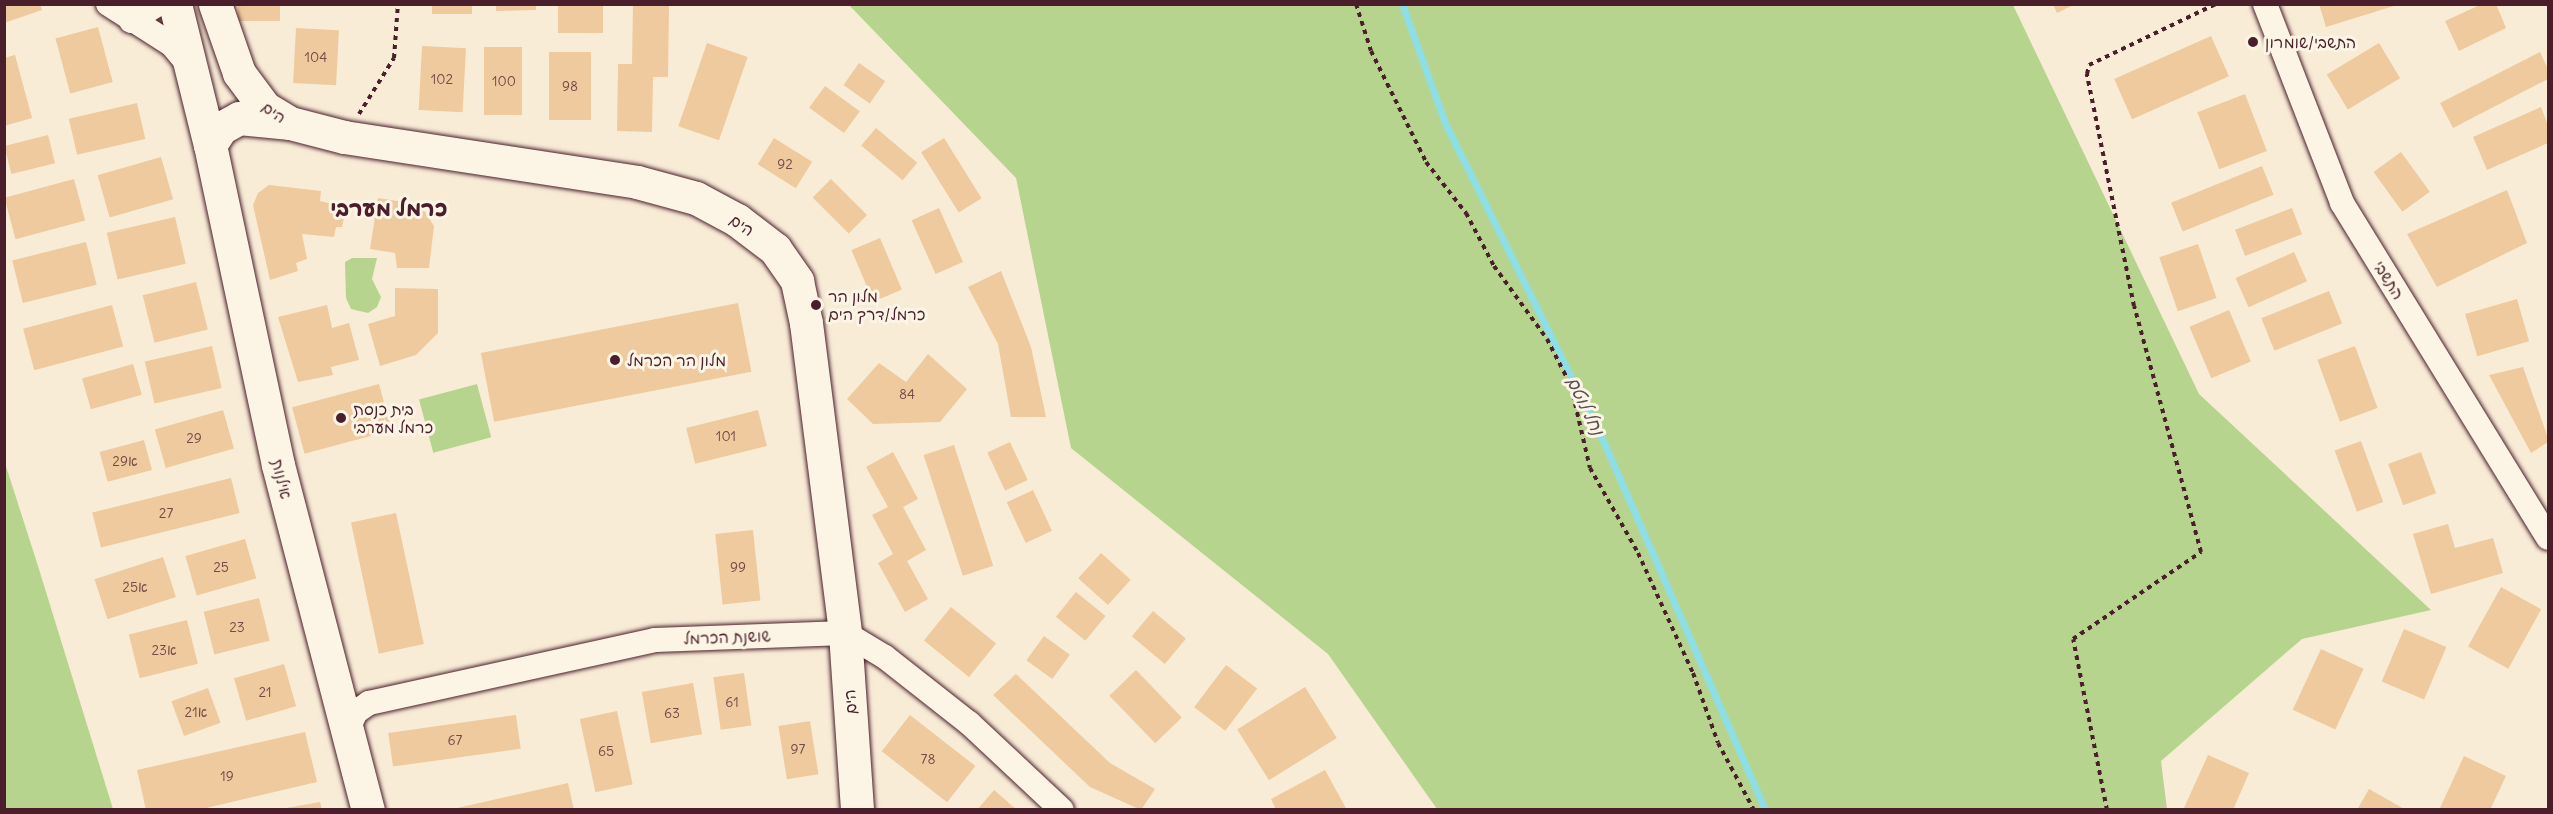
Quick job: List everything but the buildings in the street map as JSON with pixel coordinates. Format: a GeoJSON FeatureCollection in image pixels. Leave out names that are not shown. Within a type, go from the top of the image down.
{"type":"FeatureCollection","features":[{"type":"Feature","properties":{"kind":"main road"},"geometry":{"type":"LineString","coordinates":[[175,4],[210,145]]}},
{"type":"Feature","properties":{"kind":"main road","name":"הים"},"geometry":{"type":"LineString","coordinates":[[215,4],[239,73],[265,108],[290,123],[344,137],[646,185],[696,198],[736,220],[775,249],[797,281],[806,323],[845,633],[857,810]]}},
{"type":"Feature","properties":{"kind":"main road"},"geometry":{"type":"LineString","coordinates":[[210,145],[221,128],[239,118],[290,123]]}},
{"type":"Feature","properties":{"kind":"main road","name":"אילנות"},"geometry":{"type":"LineString","coordinates":[[210,145],[278,465],[368,810]]}},
{"type":"Feature","properties":{"kind":"street"},"geometry":{"type":"LineString","coordinates":[[108,4],[131,21],[172,45],[189,66]]}},
{"type":"Feature","properties":{"kind":"street"},"geometry":{"type":"LineString","coordinates":[[131,21],[158,4]]}},
{"type":"Feature","properties":{"kind":"street","name":"התשבי"},"geometry":{"type":"LineString","coordinates":[[2265,4],[2342,203],[2548,538]]}},
{"type":"Feature","properties":{"kind":"street"},"geometry":{"type":"LineString","coordinates":[[845,633],[885,657],[969,723],[1062,810]]}},
{"type":"Feature","properties":{"kind":"street","name":"שושנת הכרמל"},"geometry":{"type":"LineString","coordinates":[[348,729],[356,712],[369,703],[655,640],[845,633]]}},
{"type":"Feature","properties":{"kind":"path"},"geometry":{"type":"LineString","coordinates":[[344,137],[394,57],[398,4]]}},
{"type":"Feature","properties":{"kind":"path"},"geometry":{"type":"LineString","coordinates":[[1356,4],[1371,51],[1426,162],[1466,213],[1494,266],[1547,339],[1571,386],[1590,468],[1638,553],[1693,673],[1718,743],[1754,810]]}},
{"type":"Feature","properties":{"kind":"path"},"geometry":{"type":"LineString","coordinates":[[2107,810],[2073,639],[2201,552],[2134,306],[2087,74],[2089,65],[2216,4]]}},
{"type":"Feature","properties":{"kind":"green space"},"geometry":{"type":"Polygon","coordinates":[[[849,5],[2013,5],[2199,394],[2431,610],[2302,639],[2161,761],[2167,809],[1437,809],[1328,654],[1071,448],[1016,178],[849,5]]]}},
{"type":"Feature","properties":{"kind":"green space"},"geometry":{"type":"Polygon","coordinates":[[[352,258],[377,258],[372,279],[381,297],[377,307],[368,313],[351,309],[346,298],[345,262],[352,258]]]}},
{"type":"Feature","properties":{"kind":"green space"},"geometry":{"type":"Polygon","coordinates":[[[477,384],[491,437],[433,453],[419,400],[477,384]]]}},
{"type":"Feature","properties":{"kind":"green space"},"geometry":{"type":"Polygon","coordinates":[[[4,460],[38,566],[113,809],[5,809],[4,460]]]}},
{"type":"Feature","properties":{"kind":"waterway","name":"נחל לוטם"},"geometry":{"type":"LineString","coordinates":[[1402,4],[1445,123],[1605,445],[1765,810]]}},
{"type":"Feature","properties":{"kind":"place","name":"התשבי/שומרון"},"geometry":{"type":"Point","coordinates":[2253,42]}},
{"type":"Feature","properties":{"kind":"place","name":"מלון הר כרמל/דרך הים"},"geometry":{"type":"Point","coordinates":[816,305]}},
{"type":"Feature","properties":{"kind":"place","name":"מלון הר הכרמל"},"geometry":{"type":"Point","coordinates":[615,360]}},
{"type":"Feature","properties":{"kind":"place","name":"בית כנסת כרמל מערבי"},"geometry":{"type":"Point","coordinates":[341,418]}},
{"type":"Feature","properties":{"kind":"district","name":"כרמל מערבי"},"geometry":{"type":"Point","coordinates":[389,209]}}]}
